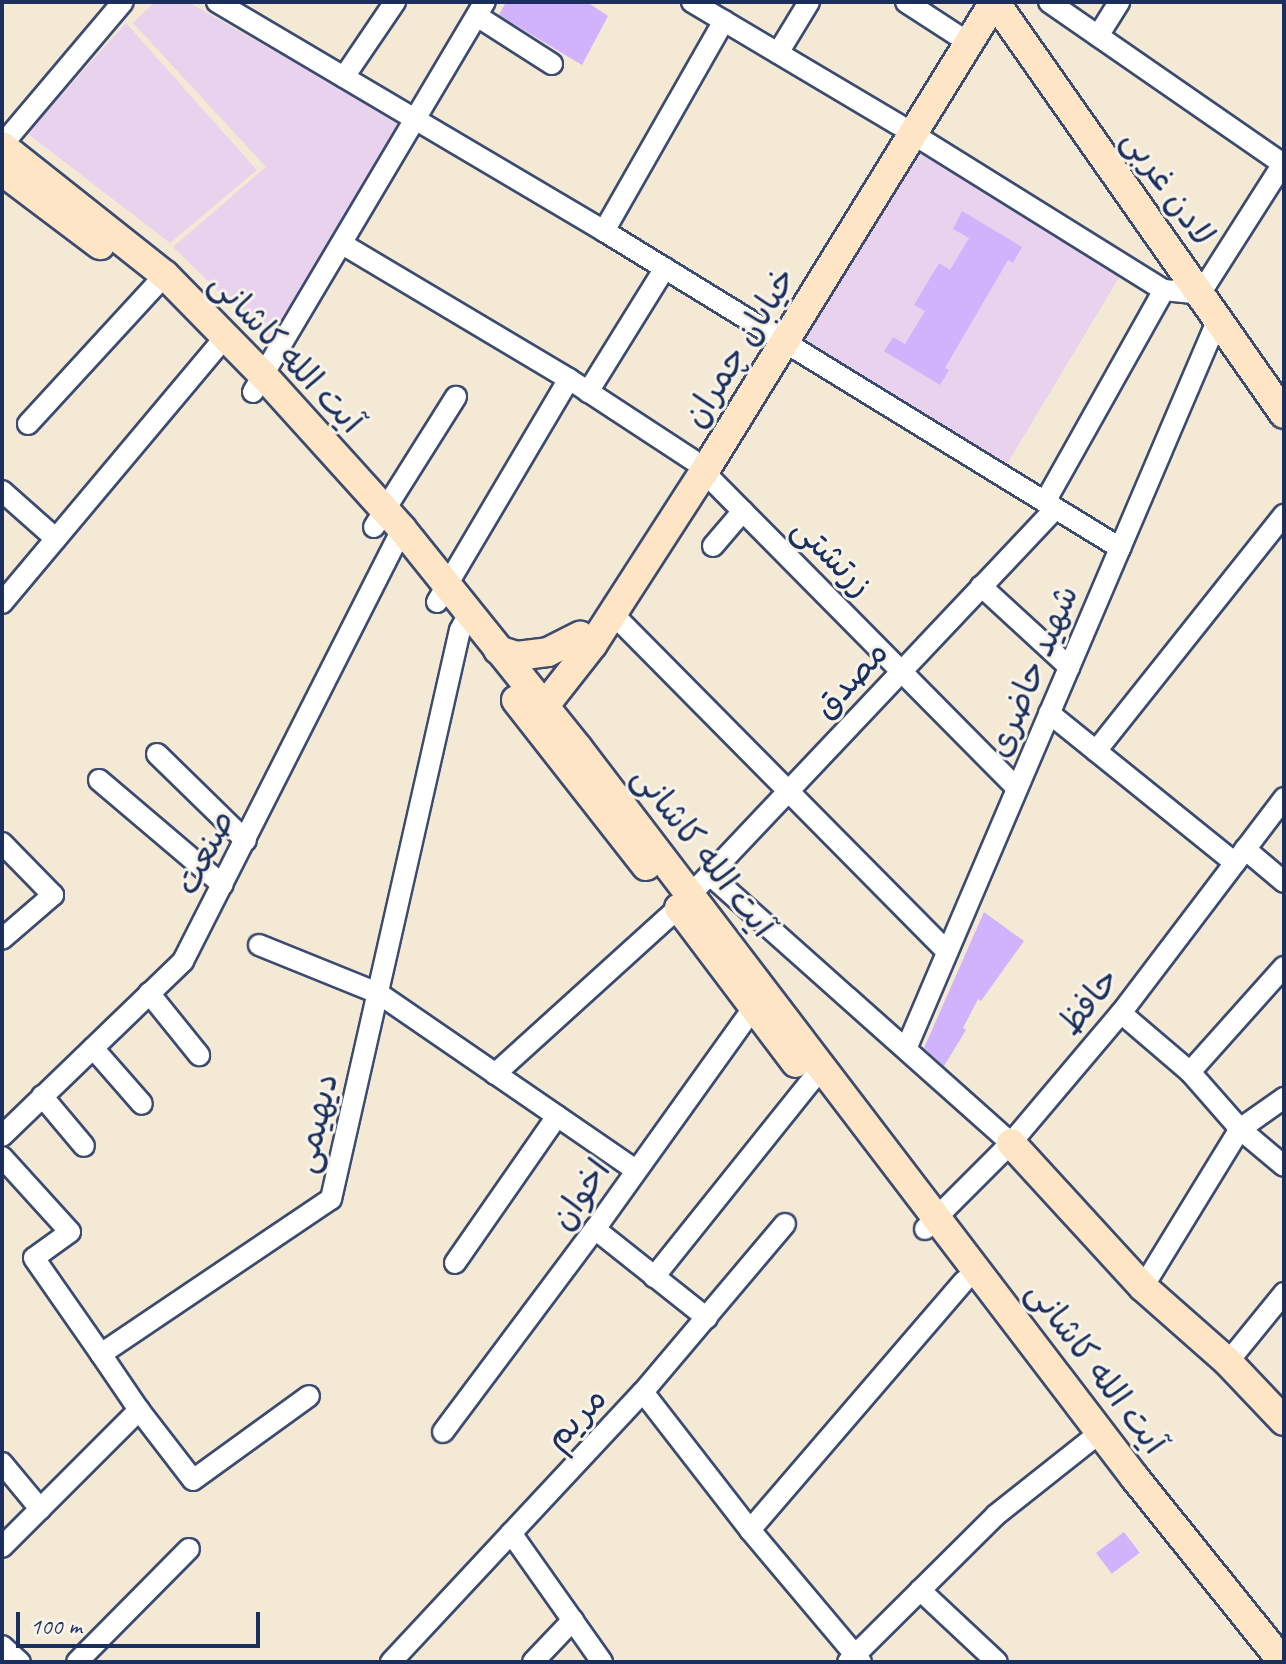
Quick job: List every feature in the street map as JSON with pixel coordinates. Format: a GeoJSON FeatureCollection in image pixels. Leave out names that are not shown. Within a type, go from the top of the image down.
{"type":"FeatureCollection","features":[{"type":"Feature","properties":{"kind":"main road","name":"خیابان چمران"},"geometry":{"type":"LineString","coordinates":[[906,129],[974,2]]}},
{"type":"Feature","properties":{"kind":"main road","name":"خیابان چمران"},"geometry":{"type":"LineString","coordinates":[[534,707],[566,681],[613,614],[698,466],[906,129],[995,2]]}},
{"type":"Feature","properties":{"kind":"main road","name":"لادن غربی"},"geometry":{"type":"LineString","coordinates":[[995,2],[1284,414]]}},
{"type":"Feature","properties":{"kind":"main road","name":"آیت الله کاشانی"},"geometry":{"type":"LineString","coordinates":[[2,145],[158,282],[258,384],[389,529],[534,707],[693,892]]}},
{"type":"Feature","properties":{"kind":"main road","name":"آیت الله کاشانی"},"geometry":{"type":"LineString","coordinates":[[2,171],[158,282]]}},
{"type":"Feature","properties":{"kind":"main road","name":"خیابان چمران"},"geometry":{"type":"LineString","coordinates":[[534,707],[698,466]]}},
{"type":"Feature","properties":{"kind":"main road","name":"آیت الله کاشانی"},"geometry":{"type":"LineString","coordinates":[[465,621],[498,650],[534,707],[565,731],[693,892],[759,999],[1094,1437],[1128,1502],[1258,1662]]}},
{"type":"Feature","properties":{"kind":"main road"},"geometry":{"type":"LineString","coordinates":[[498,650],[517,656],[548,652],[580,636]]}},
{"type":"Feature","properties":{"kind":"main road"},"geometry":{"type":"LineString","coordinates":[[565,731],[562,702],[566,681]]}},
{"type":"Feature","properties":{"kind":"main road"},"geometry":{"type":"LineString","coordinates":[[1011,1143],[1143,1287],[1228,1362],[1284,1421]]}},
{"type":"Feature","properties":{"kind":"main road","name":"آیت الله کاشانی"},"geometry":{"type":"LineString","coordinates":[[932,1223],[964,1281],[1094,1437],[1135,1478],[1283,1662]]}},
{"type":"Feature","properties":{"kind":"street"},"geometry":{"type":"LineString","coordinates":[[2,145],[123,2]]}},
{"type":"Feature","properties":{"kind":"street"},"geometry":{"type":"LineString","coordinates":[[217,2],[604,231],[1120,548]]}},
{"type":"Feature","properties":{"kind":"street"},"geometry":{"type":"LineString","coordinates":[[344,77],[395,2]]}},
{"type":"Feature","properties":{"kind":"street"},"geometry":{"type":"LineString","coordinates":[[692,2],[720,13],[778,53],[1164,290],[1200,294],[1284,164],[1049,2]]}},
{"type":"Feature","properties":{"kind":"street"},"geometry":{"type":"LineString","coordinates":[[778,53],[809,2]]}},
{"type":"Feature","properties":{"kind":"street"},"geometry":{"type":"LineString","coordinates":[[906,2],[955,34]]}},
{"type":"Feature","properties":{"kind":"street"},"geometry":{"type":"LineString","coordinates":[[1098,36],[1119,2]]}},
{"type":"Feature","properties":{"kind":"street"},"geometry":{"type":"LineString","coordinates":[[258,384],[344,245],[481,9],[552,64]]}},
{"type":"Feature","properties":{"kind":"street"},"geometry":{"type":"LineString","coordinates":[[604,231],[720,13]]}},
{"type":"Feature","properties":{"kind":"street","name":"زرتشتی"},"geometry":{"type":"LineString","coordinates":[[344,245],[569,379],[698,466],[1017,788]]}},
{"type":"Feature","properties":{"kind":"street"},"geometry":{"type":"LineString","coordinates":[[588,392],[665,268]]}},
{"type":"Feature","properties":{"kind":"street"},"geometry":{"type":"LineString","coordinates":[[28,424],[158,282]]}},
{"type":"Feature","properties":{"kind":"street","name":"مصدق"},"geometry":{"type":"LineString","coordinates":[[495,1074],[693,892],[981,586],[1050,505],[1164,290]]}},
{"type":"Feature","properties":{"kind":"street","name":"شهید حاضری"},"geometry":{"type":"LineString","coordinates":[[906,1049],[1218,319]]}},
{"type":"Feature","properties":{"kind":"street"},"geometry":{"type":"LineString","coordinates":[[4,596],[56,539],[218,344]]}},
{"type":"Feature","properties":{"kind":"street"},"geometry":{"type":"LineString","coordinates":[[443,593],[569,379]]}},
{"type":"Feature","properties":{"kind":"street","name":"صنعت"},"geometry":{"type":"LineString","coordinates":[[2,1136],[183,961],[246,841],[389,529],[456,397]]}},
{"type":"Feature","properties":{"kind":"street"},"geometry":{"type":"LineString","coordinates":[[2,491],[56,539]]}},
{"type":"Feature","properties":{"kind":"street"},"geometry":{"type":"LineString","coordinates":[[713,546],[743,511]]}},
{"type":"Feature","properties":{"kind":"street"},"geometry":{"type":"LineString","coordinates":[[1096,751],[1284,515]]}},
{"type":"Feature","properties":{"kind":"street"},"geometry":{"type":"LineString","coordinates":[[981,586],[1069,667]]}},
{"type":"Feature","properties":{"kind":"street"},"geometry":{"type":"LineString","coordinates":[[613,614],[947,952]]}},
{"type":"Feature","properties":{"kind":"street","name":"دیهیمی"},"geometry":{"type":"LineString","coordinates":[[101,1354],[331,1199],[465,621]]}},
{"type":"Feature","properties":{"kind":"street"},"geometry":{"type":"LineString","coordinates":[[1049,713],[1240,856],[1284,882]]}},
{"type":"Feature","properties":{"kind":"street"},"geometry":{"type":"LineString","coordinates":[[157,754],[246,841]]}},
{"type":"Feature","properties":{"kind":"street"},"geometry":{"type":"LineString","coordinates":[[99,780],[223,885]]}},
{"type":"Feature","properties":{"kind":"street","name":"حافظ"},"geometry":{"type":"LineString","coordinates":[[932,1223],[1011,1143],[1121,1013],[1284,798]]}},
{"type":"Feature","properties":{"kind":"street"},"geometry":{"type":"LineString","coordinates":[[2,843],[53,895],[2,939]]}},
{"type":"Feature","properties":{"kind":"street"},"geometry":{"type":"LineString","coordinates":[[693,892],[906,1049],[1011,1143]]}},
{"type":"Feature","properties":{"kind":"street"},"geometry":{"type":"LineString","coordinates":[[259,945],[378,993],[636,1170]]}},
{"type":"Feature","properties":{"kind":"street"},"geometry":{"type":"LineString","coordinates":[[1190,1072],[1284,967]]}},
{"type":"Feature","properties":{"kind":"street"},"geometry":{"type":"LineString","coordinates":[[149,993],[199,1055]]}},
{"type":"Feature","properties":{"kind":"street","name":"اخوان"},"geometry":{"type":"LineString","coordinates":[[443,1432],[595,1229],[759,999]]}},
{"type":"Feature","properties":{"kind":"street"},"geometry":{"type":"LineString","coordinates":[[1121,1013],[1190,1072],[1240,1129],[1284,1166]]}},
{"type":"Feature","properties":{"kind":"street"},"geometry":{"type":"LineString","coordinates":[[93,1048],[142,1104]]}},
{"type":"Feature","properties":{"kind":"street"},"geometry":{"type":"LineString","coordinates":[[654,1277],[816,1074]]}},
{"type":"Feature","properties":{"kind":"street"},"geometry":{"type":"LineString","coordinates":[[42,1096],[84,1146]]}},
{"type":"Feature","properties":{"kind":"street"},"geometry":{"type":"LineString","coordinates":[[1143,1287],[1240,1129],[1284,1098]]}},
{"type":"Feature","properties":{"kind":"street"},"geometry":{"type":"LineString","coordinates":[[455,1263],[557,1116]]}},
{"type":"Feature","properties":{"kind":"street"},"geometry":{"type":"LineString","coordinates":[[2,1157],[70,1232],[34,1258],[139,1410],[193,1480],[309,1396]]}},
{"type":"Feature","properties":{"kind":"street","name":"مریم"},"geometry":{"type":"LineString","coordinates":[[391,1662],[643,1392],[785,1224]]}},
{"type":"Feature","properties":{"kind":"street"},"geometry":{"type":"LineString","coordinates":[[595,1229],[707,1318]]}},
{"type":"Feature","properties":{"kind":"street"},"geometry":{"type":"LineString","coordinates":[[750,1530],[964,1281]]}},
{"type":"Feature","properties":{"kind":"street"},"geometry":{"type":"LineString","coordinates":[[1228,1362],[1284,1293]]}},
{"type":"Feature","properties":{"kind":"street"},"geometry":{"type":"LineString","coordinates":[[643,1392],[855,1660],[996,1515],[1094,1437]]}},
{"type":"Feature","properties":{"kind":"street"},"geometry":{"type":"LineString","coordinates":[[2,1547],[139,1410]]}},
{"type":"Feature","properties":{"kind":"street"},"geometry":{"type":"LineString","coordinates":[[2,1463],[40,1509]]}},
{"type":"Feature","properties":{"kind":"street"},"geometry":{"type":"LineString","coordinates":[[511,1533],[602,1662]]}},
{"type":"Feature","properties":{"kind":"street"},"geometry":{"type":"LineString","coordinates":[[77,1662],[189,1549]]}},
{"type":"Feature","properties":{"kind":"street"},"geometry":{"type":"LineString","coordinates":[[920,1590],[997,1662]]}},
{"type":"Feature","properties":{"kind":"street"},"geometry":{"type":"LineString","coordinates":[[533,1662],[573,1620]]}},
{"type":"Feature","properties":{"kind":"street"},"geometry":{"type":"LineString","coordinates":[[2,1646],[20,1662]]}},
{"type":"Feature","properties":{"kind":"shaded area"},"geometry":{"type":"Polygon","coordinates":[[[155,2],[188,2],[402,123],[272,343],[173,247],[266,167],[133,23],[155,2]]]}},
{"type":"Feature","properties":{"kind":"shaded area"},"geometry":{"type":"Polygon","coordinates":[[[126,23],[257,170],[170,243],[27,133],[126,23]]]}},
{"type":"Feature","properties":{"kind":"shaded area"},"geometry":{"type":"Polygon","coordinates":[[[914,145],[1123,271],[1007,464],[798,338],[914,145]]]}},
{"type":"Feature","properties":{"kind":"building"},"geometry":{"type":"Polygon","coordinates":[[[506,2],[587,2],[608,16],[582,65],[499,15],[506,2]]]}},
{"type":"Feature","properties":{"kind":"building"},"geometry":{"type":"Polygon","coordinates":[[[962,211],[1022,247],[1013,263],[1008,260],[945,368],[949,370],[940,385],[884,351],[893,337],[905,344],[925,311],[914,305],[939,263],[950,270],[969,238],[953,229],[962,211]]]}},
{"type":"Feature","properties":{"kind":"building"},"geometry":{"type":"Polygon","coordinates":[[[984,912],[1024,941],[981,1001],[978,999],[963,1028],[966,1030],[944,1066],[924,1048],[984,912]]]}},
{"type":"Feature","properties":{"kind":"building"},"geometry":{"type":"Polygon","coordinates":[[[1124,1532],[1140,1553],[1112,1574],[1096,1553],[1124,1532]]]}}]}
